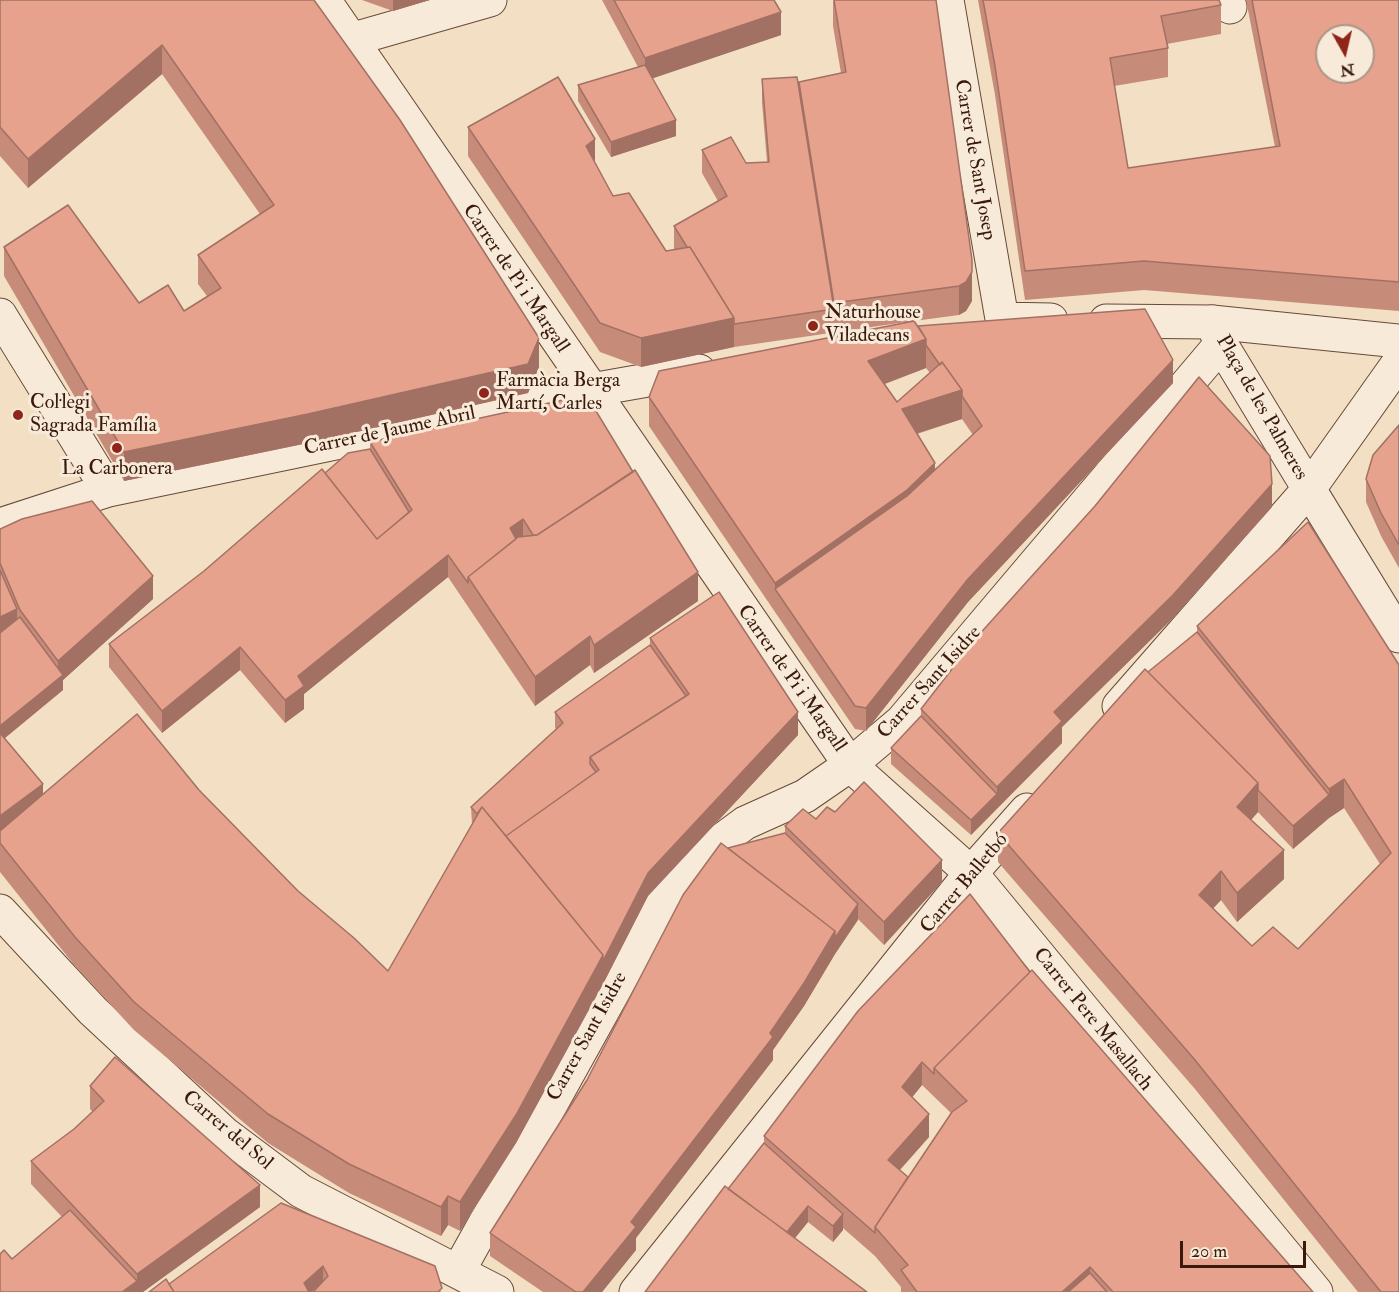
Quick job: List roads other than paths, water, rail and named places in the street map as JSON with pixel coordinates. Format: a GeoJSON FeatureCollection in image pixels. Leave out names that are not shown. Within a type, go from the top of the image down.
{"type":"FeatureCollection","features":[{"type":"Feature","properties":{"kind":"street","name":"Carrer de Pi i Margall"},"geometry":{"type":"LineString","coordinates":[[324,0],[850,765]]}},
{"type":"Feature","properties":{"kind":"street"},"geometry":{"type":"LineString","coordinates":[[350,40],[490,0]]}},
{"type":"Feature","properties":{"kind":"street","name":"Carrer de Sant Josep"},"geometry":{"type":"LineString","coordinates":[[947,0],[1002,320]]}},
{"type":"Feature","properties":{"kind":"street"},"geometry":{"type":"LineString","coordinates":[[0,315],[108,490]]}},
{"type":"Feature","properties":{"kind":"street"},"geometry":{"type":"LineString","coordinates":[[967,326],[1002,320],[1217,333]]}},
{"type":"Feature","properties":{"kind":"street","name":"Plaça de les Palmeres"},"geometry":{"type":"LineString","coordinates":[[1217,333],[1399,341]]}},
{"type":"Feature","properties":{"kind":"street","name":"Plaça de les Palmeres"},"geometry":{"type":"LineString","coordinates":[[1217,333],[1309,489],[1399,362]]}},
{"type":"Feature","properties":{"kind":"street","name":"Carrer Sant Isidre"},"geometry":{"type":"LineString","coordinates":[[479,1284],[663,902],[730,834],[745,823],[805,796],[850,765],[902,721],[1217,333]]}},
{"type":"Feature","properties":{"kind":"street","name":"Carrer de Jaume Abril"},"geometry":{"type":"LineString","coordinates":[[0,525],[108,490],[591,390],[732,366]]}},
{"type":"Feature","properties":{"kind":"street"},"geometry":{"type":"LineString","coordinates":[[1097,730],[1309,489],[1399,636]]}},
{"type":"Feature","properties":{"kind":"street","name":"Carrer Pere Masallach"},"geometry":{"type":"LineString","coordinates":[[850,765],[971,873],[1316,1292]]}},
{"type":"Feature","properties":{"kind":"street","name":"Carrer Balletbó"},"geometry":{"type":"LineString","coordinates":[[636,1292],[971,873],[1050,784]]}},
{"type":"Feature","properties":{"kind":"street","name":"Carrer del Sol"},"geometry":{"type":"LineString","coordinates":[[0,910],[93,1011],[225,1134],[301,1191],[479,1284]]}},
{"type":"Feature","properties":{"kind":"street"},"geometry":{"type":"LineString","coordinates":[[273,1211],[301,1191]]}},
{"type":"Feature","properties":{"kind":"place","name":"Naturhouse Viladecans"},"geometry":{"type":"Point","coordinates":[813,326]}},
{"type":"Feature","properties":{"kind":"place","name":"Farmàcia Berga Martí, Carles"},"geometry":{"type":"Point","coordinates":[484,393]}},
{"type":"Feature","properties":{"kind":"place","name":"Col·legi Sagrada Família"},"geometry":{"type":"Point","coordinates":[18,415]}},
{"type":"Feature","properties":{"kind":"place","name":"La Carbonera"},"geometry":{"type":"Point","coordinates":[117,448]}}]}
